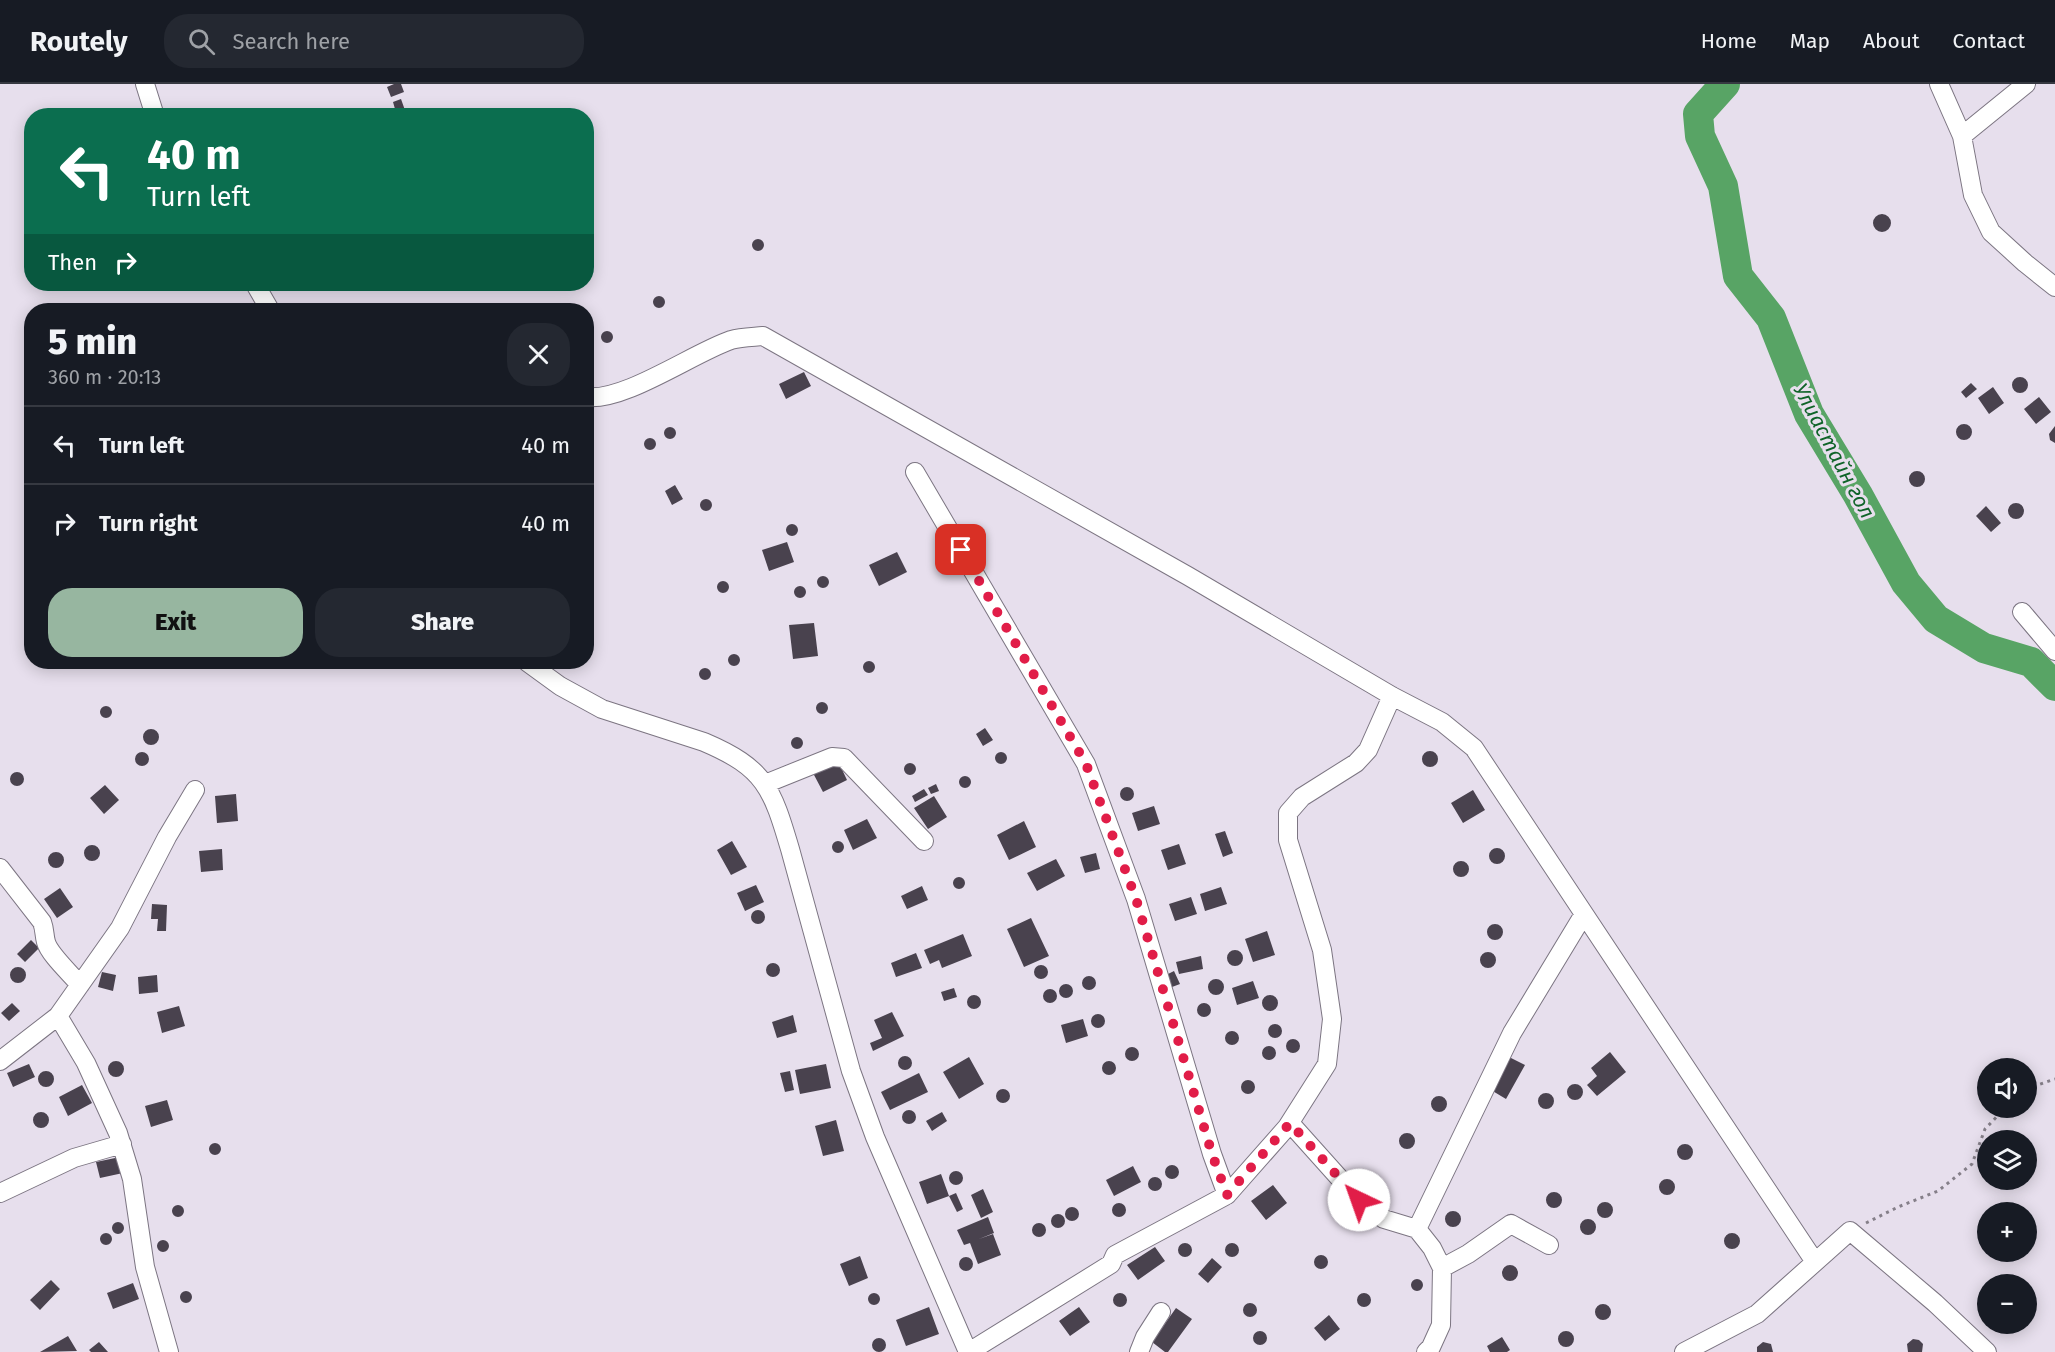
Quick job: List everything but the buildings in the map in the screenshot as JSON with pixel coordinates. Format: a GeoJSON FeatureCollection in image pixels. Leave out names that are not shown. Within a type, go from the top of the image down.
{"type":"FeatureCollection","features":[{"type":"Feature","properties":{"kind":"street"},"geometry":{"type":"LineString","coordinates":[[145,84],[152,108]]}},
{"type":"Feature","properties":{"kind":"street"},"geometry":{"type":"LineString","coordinates":[[1939,84],[1962,136],[1973,195],[1991,232],[2055,287]]}},
{"type":"Feature","properties":{"kind":"street"},"geometry":{"type":"LineString","coordinates":[[1962,136],[2026,84]]}},
{"type":"Feature","properties":{"kind":"street"},"geometry":{"type":"LineString","coordinates":[[594,398],[618,393],[732,340],[763,336],[1188,576],[1392,696],[1442,722],[1474,748],[1815,1262]]}},
{"type":"Feature","properties":{"kind":"street"},"geometry":{"type":"LineString","coordinates":[[915,472],[1086,764],[1136,899],[1212,1154],[1227,1195]]}},
{"type":"Feature","properties":{"kind":"street"},"geometry":{"type":"LineString","coordinates":[[2022,612],[2055,651]]}},
{"type":"Feature","properties":{"kind":"street"},"geometry":{"type":"LineString","coordinates":[[537,669],[579,698],[602,709],[720,749],[752,770],[765,784],[780,813],[851,1071],[875,1137],[968,1352],[1111,1264],[1114,1255],[1227,1195],[1290,1123],[1327,1064],[1332,1019],[1322,950],[1288,840],[1288,813],[1302,797],[1356,763],[1368,750],[1392,696]]}},
{"type":"Feature","properties":{"kind":"street"},"geometry":{"type":"LineString","coordinates":[[765,784],[832,757],[844,758],[924,841]]}},
{"type":"Feature","properties":{"kind":"street"},"geometry":{"type":"LineString","coordinates":[[0,1060],[58,1016],[120,927],[167,837],[195,790]]}},
{"type":"Feature","properties":{"kind":"street"},"geometry":{"type":"LineString","coordinates":[[0,868],[42,922],[46,932],[45,941],[52,952],[80,985]]}},
{"type":"Feature","properties":{"kind":"street"},"geometry":{"type":"LineString","coordinates":[[1417,1229],[1512,1033],[1584,914]]}},
{"type":"Feature","properties":{"kind":"street"},"geometry":{"type":"LineString","coordinates":[[58,1016],[86,1063],[122,1144],[132,1179],[145,1267],[169,1352]]}},
{"type":"Feature","properties":{"kind":"street"},"geometry":{"type":"LineString","coordinates":[[1290,1123],[1359,1200],[1384,1219],[1417,1229],[1432,1248],[1442,1269],[1441,1325],[1431,1347],[1426,1352]]}},
{"type":"Feature","properties":{"kind":"street"},"geometry":{"type":"LineString","coordinates":[[0,1192],[74,1158],[122,1144]]}},
{"type":"Feature","properties":{"kind":"street"},"geometry":{"type":"LineString","coordinates":[[1442,1269],[1511,1224],[1549,1245]]}},
{"type":"Feature","properties":{"kind":"street"},"geometry":{"type":"LineString","coordinates":[[1684,1352],[1757,1314],[1850,1231],[1935,1303],[1987,1352]]}},
{"type":"Feature","properties":{"kind":"street"},"geometry":{"type":"LineString","coordinates":[[1139,1352],[1145,1337],[1161,1312]]}},
{"type":"Feature","properties":{"kind":"path"},"geometry":{"type":"LineString","coordinates":[[2037,1085],[2055,1079]]}},
{"type":"Feature","properties":{"kind":"path"},"geometry":{"type":"LineString","coordinates":[[1850,1231],[1898,1207],[1938,1191],[1972,1164],[1985,1129],[1996,1118]]}},
{"type":"Feature","properties":{"kind":"waterway","name":"Улиастайн гол"},"geometry":{"type":"LineString","coordinates":[[1725,84],[1698,114],[1700,136],[1723,186],[1738,276],[1771,318],[1809,414],[1858,495],[1906,583],[1936,619],[1984,648],[2031,662],[2055,686]]}},
{"type":"Feature","properties":{"kind":"route"},"geometry":{"type":"LineString","coordinates":[[961,550],[1086,764],[1136,899],[1212,1154],[1227,1195],[1290,1123],[1359,1200]]}}]}
